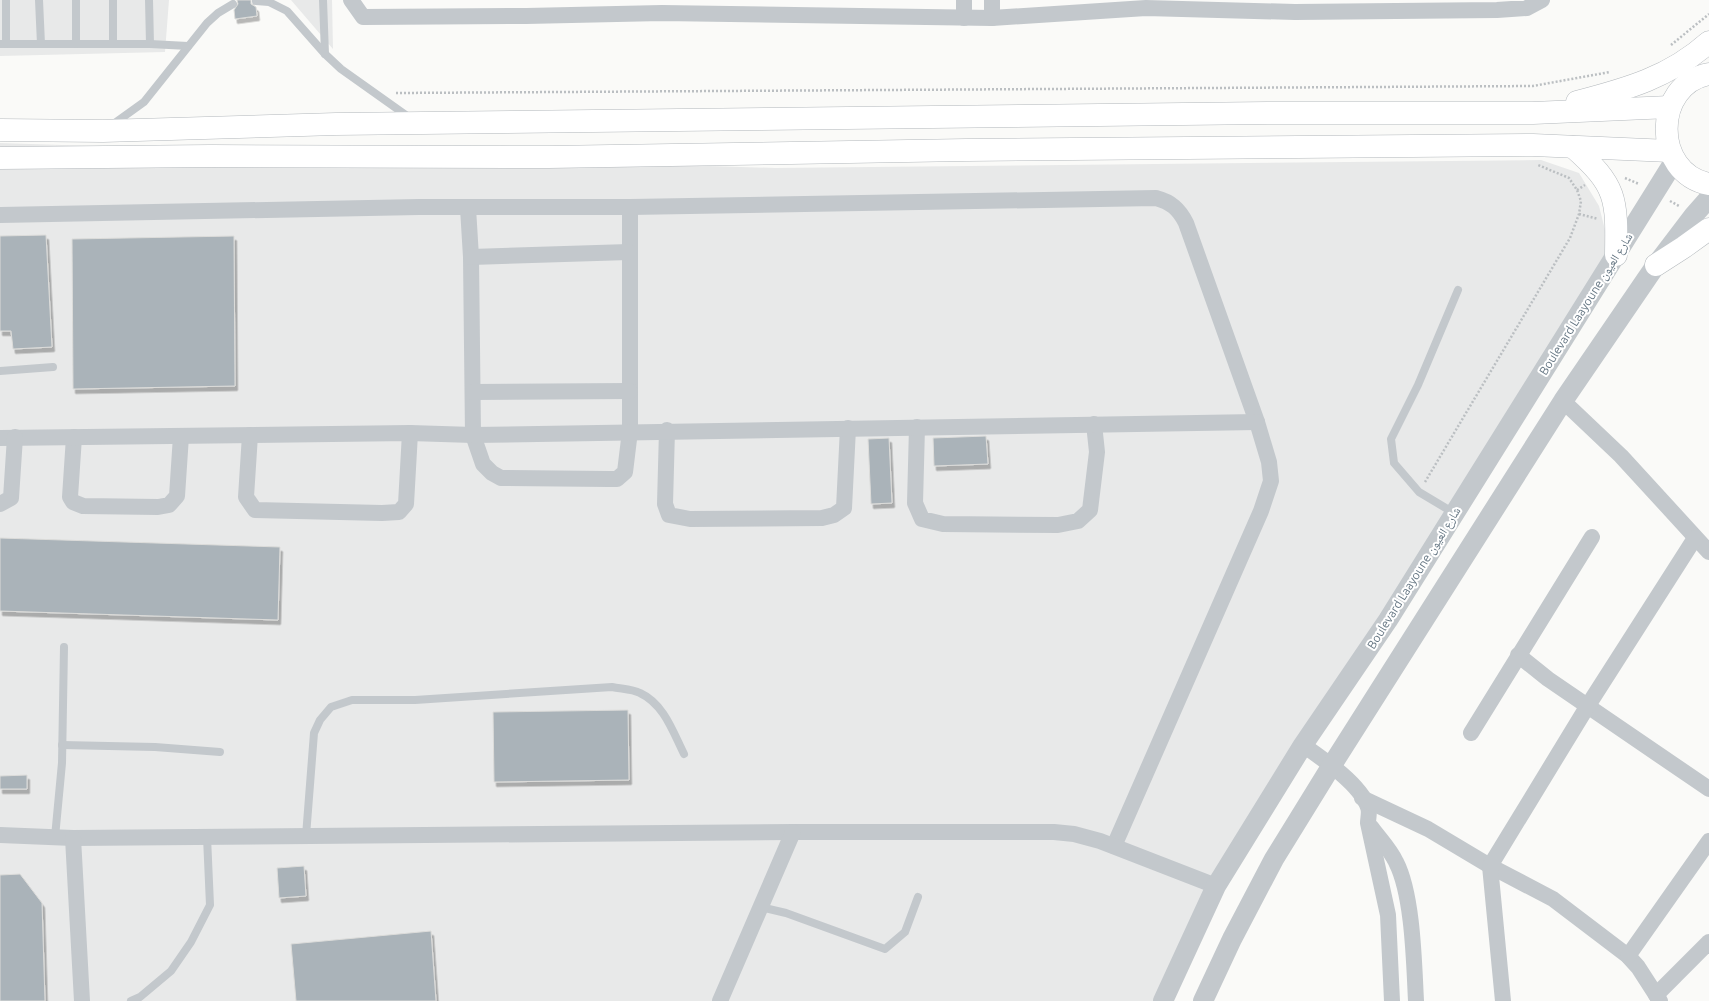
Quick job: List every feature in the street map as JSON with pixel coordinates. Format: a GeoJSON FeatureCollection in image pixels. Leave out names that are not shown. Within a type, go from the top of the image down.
{"type":"FeatureCollection","features":[{"type":"Feature","properties":{"kind":"highway"},"geometry":{"type":"LineString","coordinates":[[1533,113],[1622,90],[1656,78],[1680,64],[1709,42]]}},
{"type":"Feature","properties":{"kind":"highway"},"geometry":{"type":"LineString","coordinates":[[1709,74],[1701,75],[1682,88],[1670,107],[1665,129],[1672,156],[1687,174],[1709,184]]}},
{"type":"Feature","properties":{"kind":"highway"},"geometry":{"type":"LineString","coordinates":[[0,130],[103,131],[228,126],[1266,113],[1533,113],[1670,107]]}},
{"type":"Feature","properties":{"kind":"highway"},"geometry":{"type":"LineString","coordinates":[[0,158],[211,156],[548,158],[974,150],[1533,145],[1672,156]]}},
{"type":"Feature","properties":{"kind":"highway"},"geometry":{"type":"LineString","coordinates":[[1573,147],[1606,181],[1612,194],[1616,205],[1616,255]]}},
{"type":"Feature","properties":{"kind":"highway"},"geometry":{"type":"LineString","coordinates":[[1656,265],[1684,247],[1709,228]]}},
{"type":"Feature","properties":{"kind":"street"},"geometry":{"type":"LineString","coordinates":[[351,0],[364,17],[511,16],[661,6],[964,18],[992,18],[1146,4],[1295,12],[1497,10],[1527,8],[1542,0]]}},
{"type":"Feature","properties":{"kind":"street"},"geometry":{"type":"LineString","coordinates":[[964,0],[964,18]]}},
{"type":"Feature","properties":{"kind":"street"},"geometry":{"type":"LineString","coordinates":[[992,0],[992,18]]}},
{"type":"Feature","properties":{"kind":"street","name":"Boulevard Laayoune شارع العيون"},"geometry":{"type":"LineString","coordinates":[[1163,1001],[1216,886],[1303,745],[1388,620],[1455,514],[1616,255],[1672,156]]}},
{"type":"Feature","properties":{"kind":"street"},"geometry":{"type":"LineString","coordinates":[[0,215],[419,207],[630,207],[1148,198],[1167,200],[1181,213],[1186,223],[1257,422],[1271,472],[1268,492],[1114,846]]}},
{"type":"Feature","properties":{"kind":"street"},"geometry":{"type":"LineString","coordinates":[[1203,1001],[1232,939],[1274,859],[1332,765],[1563,401],[1656,265],[1694,215],[1709,198]]}},
{"type":"Feature","properties":{"kind":"street"},"geometry":{"type":"LineString","coordinates":[[468,208],[471,257],[473,434],[483,464],[492,473],[501,478],[609,480],[617,479],[625,472],[630,431],[630,207]]}},
{"type":"Feature","properties":{"kind":"street"},"geometry":{"type":"LineString","coordinates":[[471,257],[630,252]]}},
{"type":"Feature","properties":{"kind":"street"},"geometry":{"type":"LineString","coordinates":[[473,392],[630,392]]}},
{"type":"Feature","properties":{"kind":"street"},"geometry":{"type":"LineString","coordinates":[[1563,401],[1621,456],[1709,552]]}},
{"type":"Feature","properties":{"kind":"street"},"geometry":{"type":"LineString","coordinates":[[0,504],[11,498],[7,438],[410,433],[473,434],[1257,422]]}},
{"type":"Feature","properties":{"kind":"street"},"geometry":{"type":"LineString","coordinates":[[917,427],[915,503],[922,519],[943,524],[1058,525],[1078,521],[1090,510],[1097,452],[1094,424]]}},
{"type":"Feature","properties":{"kind":"street"},"geometry":{"type":"LineString","coordinates":[[667,430],[665,504],[669,515],[690,519],[822,518],[834,515],[844,508],[848,428]]}},
{"type":"Feature","properties":{"kind":"street"},"geometry":{"type":"LineString","coordinates":[[250,435],[246,496],[255,510],[382,513],[399,512],[406,504],[410,433]]}},
{"type":"Feature","properties":{"kind":"street"},"geometry":{"type":"LineString","coordinates":[[74,437],[70,497],[73,502],[83,506],[158,507],[169,505],[177,496],[181,436]]}},
{"type":"Feature","properties":{"kind":"street"},"geometry":{"type":"LineString","coordinates":[[1471,733],[1592,538]]}},
{"type":"Feature","properties":{"kind":"street"},"geometry":{"type":"LineString","coordinates":[[1503,1001],[1490,866],[1587,707],[1695,538]]}},
{"type":"Feature","properties":{"kind":"street"},"geometry":{"type":"LineString","coordinates":[[1518,655],[1587,707],[1709,790]]}},
{"type":"Feature","properties":{"kind":"street"},"geometry":{"type":"LineString","coordinates":[[1303,745],[1332,765],[1362,798],[1369,808],[1368,823],[1388,915],[1392,1001]]}},
{"type":"Feature","properties":{"kind":"street"},"geometry":{"type":"LineString","coordinates":[[1362,798],[1428,829],[1490,866],[1553,899],[1628,956],[1638,967],[1658,998],[1709,942]]}},
{"type":"Feature","properties":{"kind":"street"},"geometry":{"type":"LineString","coordinates":[[1368,823],[1396,861],[1404,880],[1410,927],[1416,1001]]}},
{"type":"Feature","properties":{"kind":"street"},"geometry":{"type":"LineString","coordinates":[[720,1001],[793,832]]}},
{"type":"Feature","properties":{"kind":"street"},"geometry":{"type":"LineString","coordinates":[[0,835],[73,838],[793,832],[1054,832],[1085,836],[1216,886]]}},
{"type":"Feature","properties":{"kind":"street"},"geometry":{"type":"LineString","coordinates":[[73,838],[82,1001]]}},
{"type":"Feature","properties":{"kind":"street"},"geometry":{"type":"LineString","coordinates":[[1628,956],[1709,841]]}},
{"type":"Feature","properties":{"kind":"lane"},"geometry":{"type":"LineString","coordinates":[[6,0],[3,44],[150,44],[188,46]]}},
{"type":"Feature","properties":{"kind":"lane"},"geometry":{"type":"LineString","coordinates":[[39,0],[41,44]]}},
{"type":"Feature","properties":{"kind":"lane"},"geometry":{"type":"LineString","coordinates":[[76,0],[76,44]]}},
{"type":"Feature","properties":{"kind":"lane"},"geometry":{"type":"LineString","coordinates":[[113,0],[113,44]]}},
{"type":"Feature","properties":{"kind":"lane"},"geometry":{"type":"LineString","coordinates":[[149,0],[150,44]]}},
{"type":"Feature","properties":{"kind":"lane"},"geometry":{"type":"LineString","coordinates":[[323,0],[325,54]]}},
{"type":"Feature","properties":{"kind":"lane"},"geometry":{"type":"LineString","coordinates":[[256,1],[269,2],[287,11],[325,54],[374,94],[419,124]]}},
{"type":"Feature","properties":{"kind":"lane"},"geometry":{"type":"LineString","coordinates":[[103,131],[144,102],[207,23],[218,13],[234,4]]}},
{"type":"Feature","properties":{"kind":"lane"},"geometry":{"type":"LineString","coordinates":[[1455,514],[1419,492],[1394,463],[1391,439],[1418,385],[1458,290]]}},
{"type":"Feature","properties":{"kind":"lane"},"geometry":{"type":"LineString","coordinates":[[0,371],[53,367]]}},
{"type":"Feature","properties":{"kind":"lane"},"geometry":{"type":"LineString","coordinates":[[55,837],[62,745],[64,647]]}},
{"type":"Feature","properties":{"kind":"lane"},"geometry":{"type":"LineString","coordinates":[[306,836],[314,733],[320,720],[331,707],[352,700],[415,700],[612,687],[638,692],[654,701],[671,726],[684,754]]}},
{"type":"Feature","properties":{"kind":"lane"},"geometry":{"type":"LineString","coordinates":[[62,745],[155,747],[220,752]]}},
{"type":"Feature","properties":{"kind":"lane"},"geometry":{"type":"LineString","coordinates":[[131,1001],[140,997],[174,966],[191,942],[210,905],[207,837]]}},
{"type":"Feature","properties":{"kind":"lane"},"geometry":{"type":"LineString","coordinates":[[760,907],[786,913],[885,949],[904,932],[918,897]]}},
{"type":"Feature","properties":{"kind":"path"},"geometry":{"type":"LineString","coordinates":[[1668,47],[1709,14]]}},
{"type":"Feature","properties":{"kind":"path"},"geometry":{"type":"LineString","coordinates":[[374,94],[1533,86],[1614,71]]}},
{"type":"Feature","properties":{"kind":"path"},"geometry":{"type":"LineString","coordinates":[[1419,492],[1570,238],[1579,214],[1580,201],[1577,190],[1569,178],[1537,164]]}},
{"type":"Feature","properties":{"kind":"shaded area"},"geometry":{"type":"Polygon","coordinates":[[[0,0],[169,0],[165,52],[0,56],[0,0]]]}},
{"type":"Feature","properties":{"kind":"shaded area"},"geometry":{"type":"Polygon","coordinates":[[[291,0],[332,0],[333,49],[291,0]]]}},
{"type":"Feature","properties":{"kind":"shaded area"},"geometry":{"type":"Polygon","coordinates":[[[0,143],[775,168],[1541,160],[1579,173],[1599,206],[1613,262],[1212,896],[1165,1001],[0,1001],[0,143]]]}},
{"type":"Feature","properties":{"kind":"building"},"geometry":{"type":"Polygon","coordinates":[[[237,0],[251,0],[251,4],[256,7],[257,16],[235,19],[234,10],[238,4],[237,0]]]}},
{"type":"Feature","properties":{"kind":"building"},"geometry":{"type":"Polygon","coordinates":[[[46,235],[52,347],[13,349],[11,331],[0,331],[0,236],[46,235]]]}},
{"type":"Feature","properties":{"kind":"building"},"geometry":{"type":"Polygon","coordinates":[[[234,236],[235,386],[73,389],[72,239],[234,236]]]}},
{"type":"Feature","properties":{"kind":"building"},"geometry":{"type":"Polygon","coordinates":[[[986,436],[988,464],[934,466],[933,438],[986,436]]]}},
{"type":"Feature","properties":{"kind":"building"},"geometry":{"type":"Polygon","coordinates":[[[889,438],[892,503],[871,504],[868,439],[889,438]]]}},
{"type":"Feature","properties":{"kind":"building"},"geometry":{"type":"Polygon","coordinates":[[[0,538],[280,547],[278,620],[0,611],[0,538]]]}},
{"type":"Feature","properties":{"kind":"building"},"geometry":{"type":"Polygon","coordinates":[[[628,710],[629,780],[494,782],[493,712],[628,710]]]}},
{"type":"Feature","properties":{"kind":"building"},"geometry":{"type":"Polygon","coordinates":[[[27,775],[27,789],[0,789],[0,776],[27,775]]]}},
{"type":"Feature","properties":{"kind":"building"},"geometry":{"type":"Polygon","coordinates":[[[304,866],[306,896],[279,898],[277,868],[304,866]]]}},
{"type":"Feature","properties":{"kind":"building"},"geometry":{"type":"Polygon","coordinates":[[[20,874],[42,903],[45,1001],[0,1001],[0,875],[20,874]]]}},
{"type":"Feature","properties":{"kind":"building"},"geometry":{"type":"Polygon","coordinates":[[[431,931],[436,1001],[296,1001],[291,944],[431,931]]]}}]}
